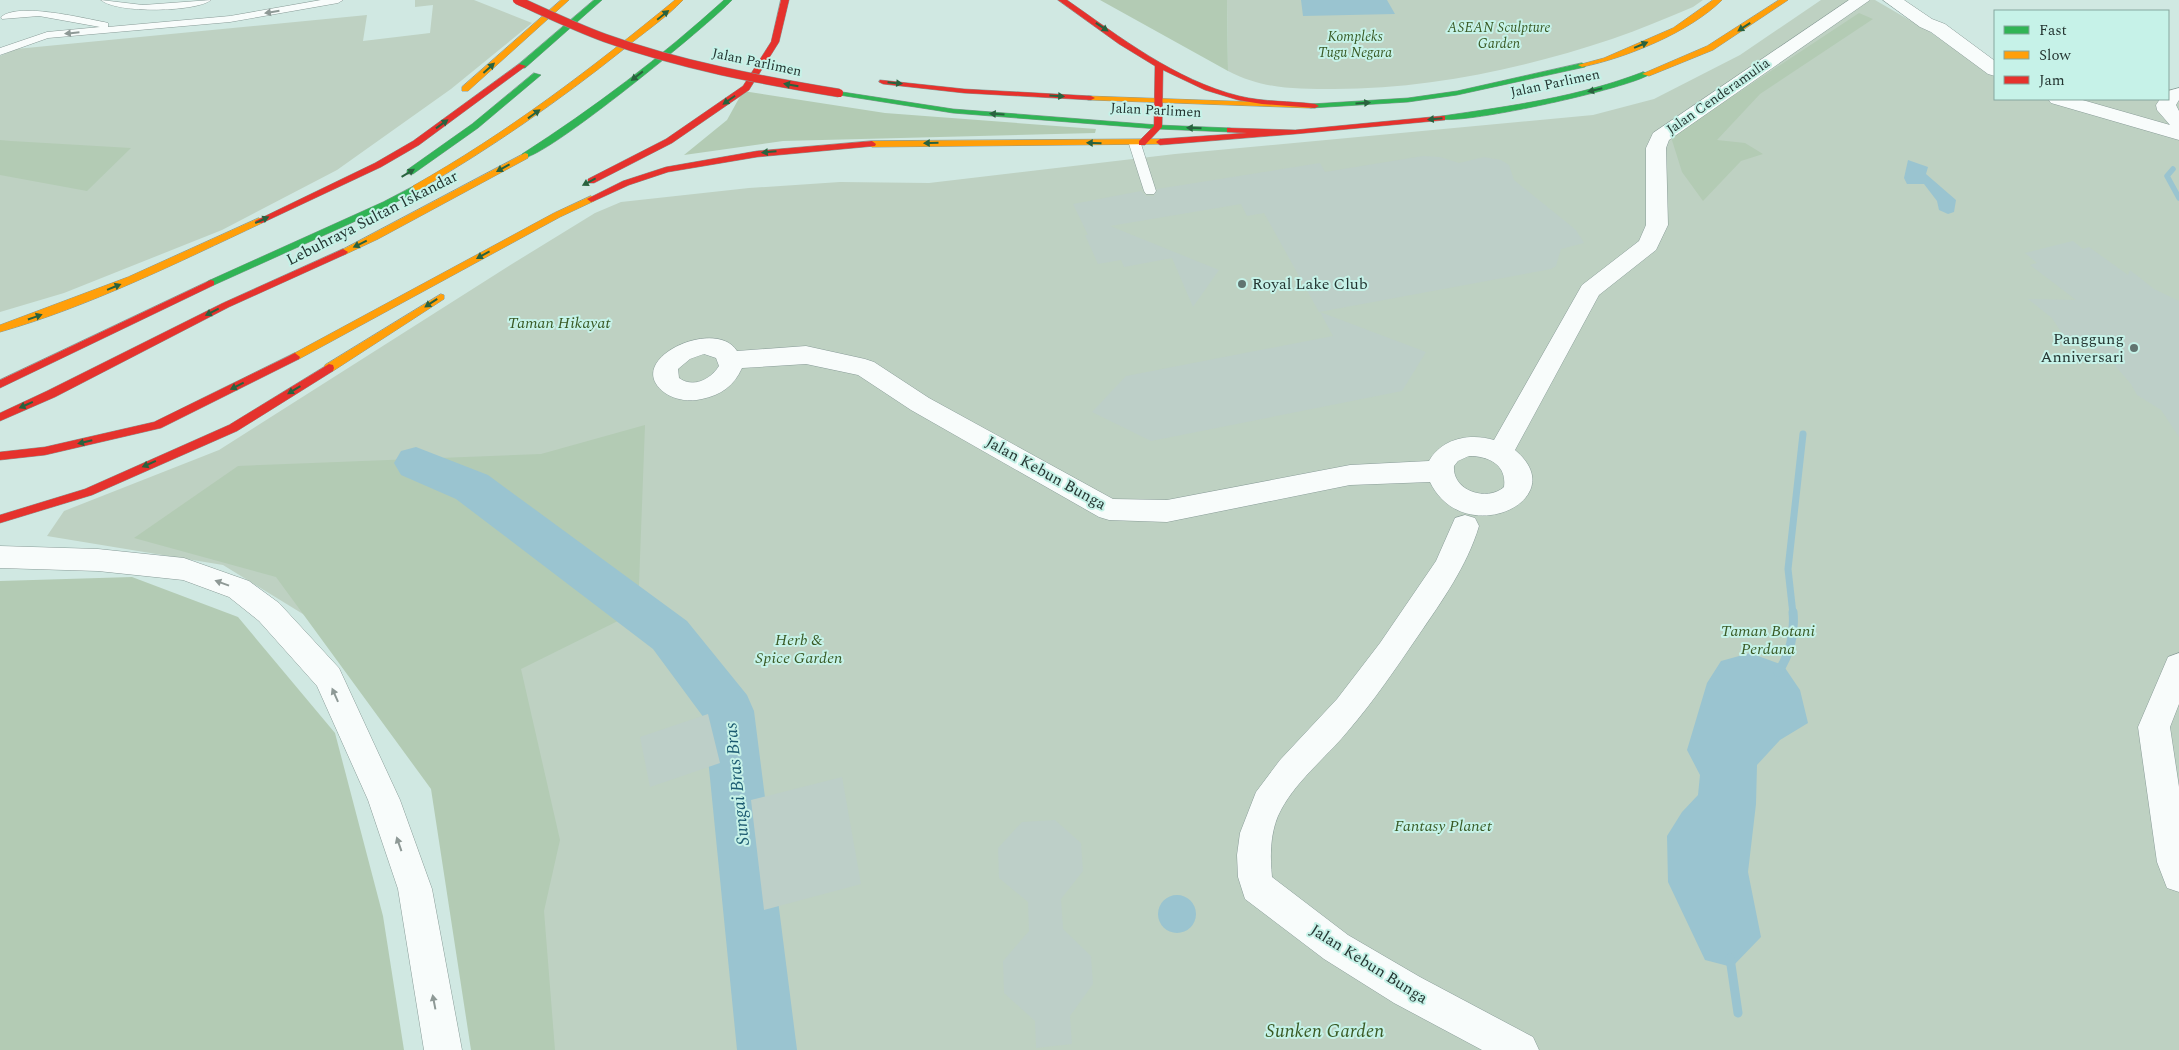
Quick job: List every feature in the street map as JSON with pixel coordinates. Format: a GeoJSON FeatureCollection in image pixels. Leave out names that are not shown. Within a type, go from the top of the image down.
{"type":"FeatureCollection","features":[{"type":"Feature","properties":{"kind":"main road","name":"Jalan Parlimen"},"geometry":{"type":"LineString","coordinates":[[517,0],[606,38],[742,75],[840,94],[953,111],[1158,127],[1295,132],[1443,118],[1537,103],[1624,83],[1710,48],[1784,0]]}},
{"type":"Feature","properties":{"kind":"main road"},"geometry":{"type":"LineString","coordinates":[[559,0],[596,15]]}},
{"type":"Feature","properties":{"kind":"main road"},"geometry":{"type":"LineString","coordinates":[[459,95],[565,0]]}},
{"type":"Feature","properties":{"kind":"main road"},"geometry":{"type":"LineString","coordinates":[[0,329],[69,306],[145,275],[340,183],[416,143],[514,74],[598,0]]}},
{"type":"Feature","properties":{"kind":"main road"},"geometry":{"type":"LineString","coordinates":[[570,40],[604,0]]}},
{"type":"Feature","properties":{"kind":"main road","name":"Lebuhraya Sultan Iskandar"},"geometry":{"type":"LineString","coordinates":[[0,384],[260,260],[386,204],[452,168],[509,132],[593,72],[679,0]]}},
{"type":"Feature","properties":{"kind":"main road","name":"Lebuhraya Sultan Iskandar"},"geometry":{"type":"LineString","coordinates":[[0,417],[51,394],[226,305],[375,238],[522,158],[581,120],[696,30],[728,0]]}},
{"type":"Feature","properties":{"kind":"main road"},"geometry":{"type":"LineString","coordinates":[[580,186],[670,140],[746,88],[775,42],[785,0]]}},
{"type":"Feature","properties":{"kind":"main road"},"geometry":{"type":"LineString","coordinates":[[1062,0],[1160,66],[1232,96],[1315,106]]}},
{"type":"Feature","properties":{"kind":"main road","name":"Jalan Parlimen"},"geometry":{"type":"LineString","coordinates":[[871,80],[964,91],[1160,102],[1315,106],[1408,100],[1457,93],[1606,60],[1676,30],[1718,0]]}},
{"type":"Feature","properties":{"kind":"main road","name":"Jalan Parlimen"},"geometry":{"type":"LineString","coordinates":[[631,28],[693,45]]}},
{"type":"Feature","properties":{"kind":"main road","name":"Jalan Parlimen"},"geometry":{"type":"LineString","coordinates":[[746,58],[773,64]]}},
{"type":"Feature","properties":{"kind":"main road"},"geometry":{"type":"LineString","coordinates":[[1139,144],[1158,127],[1160,66]]}},
{"type":"Feature","properties":{"kind":"main road"},"geometry":{"type":"LineString","coordinates":[[402,176],[453,144],[504,105],[544,68]]}},
{"type":"Feature","properties":{"kind":"main road"},"geometry":{"type":"LineString","coordinates":[[953,111],[964,91]]}},
{"type":"Feature","properties":{"kind":"main road"},"geometry":{"type":"LineString","coordinates":[[340,183],[447,106]]}},
{"type":"Feature","properties":{"kind":"main road"},"geometry":{"type":"LineString","coordinates":[[0,456],[45,451],[157,425],[311,348],[557,215],[626,183],[666,170],[757,154],[865,144],[1139,144],[1295,132]]}},
{"type":"Feature","properties":{"kind":"main road"},"geometry":{"type":"LineString","coordinates":[[260,260],[346,209]]}},
{"type":"Feature","properties":{"kind":"main road"},"geometry":{"type":"LineString","coordinates":[[495,262],[557,215]]}},
{"type":"Feature","properties":{"kind":"main road"},"geometry":{"type":"LineString","coordinates":[[311,348],[488,239]]}},
{"type":"Feature","properties":{"kind":"main road"},"geometry":{"type":"LineString","coordinates":[[0,519],[88,492],[233,428],[454,288]]}},
{"type":"Feature","properties":{"kind":"main road"},"geometry":{"type":"LineString","coordinates":[[0,375],[143,317]]}},
{"type":"Feature","properties":{"kind":"street","name":"Jalan Cenderamulia"},"geometry":{"type":"LineString","coordinates":[[1500,453],[1590,290],[1648,245],[1657,225],[1656,148],[1660,137],[1861,0]]}},
{"type":"Feature","properties":{"kind":"street"},"geometry":{"type":"LineString","coordinates":[[1875,0],[1900,2],[1926,23],[1938,28],[1994,69]]}},
{"type":"Feature","properties":{"kind":"street"},"geometry":{"type":"LineString","coordinates":[[2179,94],[2172,96],[2166,105],[2167,110],[2179,123]]}},
{"type":"Feature","properties":{"kind":"street"},"geometry":{"type":"LineString","coordinates":[[2066,100],[2113,106],[2179,134]]}},
{"type":"Feature","properties":{"kind":"street","name":"Jalan Kebun Bunga"},"geometry":{"type":"LineString","coordinates":[[731,360],[806,355],[865,368],[920,404],[1109,509],[1167,511],[1350,475],[1439,471]]}},
{"type":"Feature","properties":{"kind":"street"},"geometry":{"type":"LineString","coordinates":[[1466,446],[1483,447],[1500,453],[1508,459],[1519,475],[1517,491],[1505,502],[1484,505],[1460,498],[1449,490],[1442,481],[1439,471],[1442,459],[1451,450],[1466,446]]}},
{"type":"Feature","properties":{"kind":"street","name":"Jalan Kebun Bunga"},"geometry":{"type":"LineString","coordinates":[[1465,526],[1460,543],[1440,580],[1393,650],[1337,721],[1287,776],[1268,803],[1257,832],[1254,873],[1258,887],[1336,947],[1407,990],[1520,1050]]}},
{"type":"Feature","properties":{"kind":"street"},"geometry":{"type":"LineString","coordinates":[[0,557],[98,560],[184,569],[239,589],[269,612],[328,677],[384,800],[415,889],[443,1050]]}},
{"type":"Feature","properties":{"kind":"street"},"geometry":{"type":"LineString","coordinates":[[2179,666],[2154,727],[2174,862],[2179,876]]}},
{"type":"Feature","properties":{"kind":"lane"},"geometry":{"type":"LineString","coordinates":[[106,0],[118,6],[140,8],[206,0]]}},
{"type":"Feature","properties":{"kind":"lane"},"geometry":{"type":"LineString","coordinates":[[0,52],[40,36],[230,19],[338,0]]}},
{"type":"Feature","properties":{"kind":"lane"},"geometry":{"type":"LineString","coordinates":[[6,17],[39,12],[120,28]]}},
{"type":"Feature","properties":{"kind":"lane"},"geometry":{"type":"LineString","coordinates":[[1139,144],[1150,191]]}},
{"type":"Feature","properties":{"kind":"green space"},"geometry":{"type":"Polygon","coordinates":[[[415,0],[474,0],[532,23],[451,89],[337,170],[222,230],[64,293],[0,312],[0,56],[16,49],[367,15],[363,41],[430,33],[433,5],[415,7],[415,0]]]}},
{"type":"Feature","properties":{"kind":"green space"},"geometry":{"type":"Polygon","coordinates":[[[1100,0],[1227,0],[1228,71],[1100,0]]]}},
{"type":"Feature","properties":{"kind":"green space","name":"Kompleks Tugu Negara"},"geometry":{"type":"Polygon","coordinates":[[[1227,0],[1703,0],[1693,7],[1642,28],[1578,50],[1509,68],[1440,81],[1369,88],[1334,89],[1266,85],[1228,71],[1227,0]]]}},
{"type":"Feature","properties":{"kind":"green space","name":"Taman Botani Perdana"},"geometry":{"type":"Polygon","coordinates":[[[1821,0],[1875,0],[1930,32],[1994,76],[1994,100],[2169,100],[2169,89],[2179,90],[2179,1050],[502,1050],[437,759],[373,657],[223,565],[47,536],[64,511],[219,450],[512,264],[595,213],[621,202],[749,188],[840,182],[929,183],[1175,154],[1593,115],[1654,99],[1740,55],[1821,0]]]}},
{"type":"Feature","properties":{"kind":"green space"},"geometry":{"type":"Polygon","coordinates":[[[1859,13],[1873,19],[1760,94],[1717,140],[1745,143],[1763,154],[1741,161],[1703,201],[1682,172],[1671,137],[1859,13]]]}},
{"type":"Feature","properties":{"kind":"green space"},"geometry":{"type":"Polygon","coordinates":[[[743,91],[885,113],[1096,129],[1095,133],[783,141],[684,155],[727,120],[743,91]]]}},
{"type":"Feature","properties":{"kind":"green space"},"geometry":{"type":"Polygon","coordinates":[[[0,140],[131,148],[87,191],[0,175],[0,140]]]}},
{"type":"Feature","properties":{"kind":"green space"},"geometry":{"type":"Polygon","coordinates":[[[645,425],[638,611],[521,669],[560,840],[544,911],[555,1050],[471,1050],[431,789],[276,577],[134,538],[238,466],[541,454],[645,425]]]}},
{"type":"Feature","properties":{"kind":"green space"},"geometry":{"type":"Polygon","coordinates":[[[132,577],[238,617],[335,733],[383,916],[404,1050],[0,1050],[0,581],[132,577]]]}},
{"type":"Feature","properties":{"kind":"water"},"geometry":{"type":"Polygon","coordinates":[[[1301,0],[1387,0],[1395,14],[1303,16],[1301,0]]]}},
{"type":"Feature","properties":{"kind":"water"},"geometry":{"type":"Polygon","coordinates":[[[1908,160],[1928,167],[1926,174],[1956,200],[1954,212],[1948,214],[1939,210],[1937,201],[1924,184],[1907,184],[1904,178],[1908,160]]]}},
{"type":"Feature","properties":{"kind":"water"},"geometry":{"type":"Polygon","coordinates":[[[1750,653],[1783,665],[1800,690],[1808,723],[1780,740],[1757,765],[1756,804],[1748,872],[1761,937],[1732,967],[1705,960],[1668,882],[1667,836],[1682,812],[1698,795],[1700,775],[1687,750],[1707,683],[1721,661],[1750,653]]]}},
{"type":"Feature","properties":{"kind":"water"},"geometry":{"type":"Polygon","coordinates":[[[1177,895],[1184,896],[1190,901],[1195,907],[1195,921],[1190,927],[1184,932],[1177,933],[1170,932],[1164,927],[1159,921],[1158,914],[1159,907],[1164,901],[1170,896],[1177,895]]]}},
{"type":"Feature","properties":{"kind":"building"},"geometry":{"type":"Polygon","coordinates":[[[1423,156],[1440,157],[1459,163],[1484,157],[1501,160],[1509,165],[1514,180],[1576,230],[1584,243],[1561,249],[1556,266],[1551,269],[1319,312],[1264,213],[1247,216],[1241,204],[1110,226],[1219,270],[1193,307],[1172,258],[1124,267],[1121,260],[1098,264],[1085,235],[1088,235],[1073,204],[1141,191],[1146,196],[1154,196],[1157,189],[1320,163],[1325,172],[1423,156]]]}},
{"type":"Feature","properties":{"kind":"building","name":"Panggung Anniversari"},"geometry":{"type":"Polygon","coordinates":[[[2073,241],[2083,249],[2089,247],[2128,275],[2130,270],[2154,289],[2179,301],[2179,437],[2161,410],[2137,395],[2131,384],[2110,360],[2097,351],[2065,338],[2052,318],[2028,299],[2076,300],[2030,265],[2037,263],[2025,253],[2073,241]]]}},
{"type":"Feature","properties":{"kind":"building"},"geometry":{"type":"Polygon","coordinates":[[[1320,312],[1426,352],[1402,391],[1151,441],[1092,412],[1126,376],[1333,336],[1320,312]]]}},
{"type":"Feature","properties":{"kind":"building"},"geometry":{"type":"Polygon","coordinates":[[[708,714],[720,763],[650,787],[640,737],[708,714]]]}},
{"type":"Feature","properties":{"kind":"building"},"geometry":{"type":"Polygon","coordinates":[[[842,777],[861,884],[764,910],[751,800],[842,777]]]}},
{"type":"Feature","properties":{"kind":"building"},"geometry":{"type":"Polygon","coordinates":[[[1055,820],[1081,843],[1083,871],[1061,899],[1063,929],[1091,956],[1093,984],[1070,1016],[1072,1044],[1036,1048],[1035,1021],[1004,993],[1003,961],[1029,931],[1028,902],[999,878],[998,848],[1022,822],[1055,820]]]}},
{"type":"Feature","properties":{"kind":"waterway"},"geometry":{"type":"LineString","coordinates":[[2173,169],[2167,176],[2179,198]]}},
{"type":"Feature","properties":{"kind":"waterway"},"geometry":{"type":"LineString","coordinates":[[1793,614],[1788,569],[1803,434]]}},
{"type":"Feature","properties":{"kind":"waterway","name":"Sungai Bras Bras"},"geometry":{"type":"LineString","coordinates":[[416,463],[472,487],[670,635],[729,711],[767,1050]]}},
{"type":"Feature","properties":{"kind":"waterway"},"geometry":{"type":"LineString","coordinates":[[1778,672],[1786,658],[1791,643],[1793,614]]}},
{"type":"Feature","properties":{"kind":"waterway"},"geometry":{"type":"LineString","coordinates":[[1730,958],[1738,1013]]}},
{"type":"Feature","properties":{"kind":"traffic: fast"},"geometry":{"type":"LineString","coordinates":[[522,66],[598,0]]}},
{"type":"Feature","properties":{"kind":"traffic: fast"},"geometry":{"type":"LineString","coordinates":[[525,156],[578,121],[630,83],[680,43],[728,0]]}},
{"type":"Feature","properties":{"kind":"traffic: fast"},"geometry":{"type":"LineString","coordinates":[[1311,106],[1408,100],[1457,93],[1582,65]]}},
{"type":"Feature","properties":{"kind":"traffic: fast"},"geometry":{"type":"LineString","coordinates":[[1442,118],[1520,107],[1572,97],[1597,91],[1646,74]]}},
{"type":"Feature","properties":{"kind":"traffic: fast"},"geometry":{"type":"LineString","coordinates":[[410,172],[475,126],[537,75]]}},
{"type":"Feature","properties":{"kind":"traffic: fast"},"geometry":{"type":"LineString","coordinates":[[839,93],[953,111],[1158,127],[1230,130]]}},
{"type":"Feature","properties":{"kind":"traffic: fast"},"geometry":{"type":"LineString","coordinates":[[211,283],[386,204],[416,188]]}},
{"type":"Feature","properties":{"kind":"traffic: slow"},"geometry":{"type":"LineString","coordinates":[[465,89],[565,0]]}},
{"type":"Feature","properties":{"kind":"traffic: slow"},"geometry":{"type":"LineString","coordinates":[[416,188],[452,168],[520,124],[584,76],[679,0]]}},
{"type":"Feature","properties":{"kind":"traffic: slow"},"geometry":{"type":"LineString","coordinates":[[1582,65],[1606,60],[1676,30],[1718,0]]}},
{"type":"Feature","properties":{"kind":"traffic: slow"},"geometry":{"type":"LineString","coordinates":[[1646,74],[1710,48],[1784,0]]}},
{"type":"Feature","properties":{"kind":"traffic: slow"},"geometry":{"type":"LineString","coordinates":[[1091,98],[1311,106]]}},
{"type":"Feature","properties":{"kind":"traffic: slow"},"geometry":{"type":"LineString","coordinates":[[872,144],[1160,142]]}},
{"type":"Feature","properties":{"kind":"traffic: slow"},"geometry":{"type":"LineString","coordinates":[[343,252],[375,237],[525,156]]}},
{"type":"Feature","properties":{"kind":"traffic: slow"},"geometry":{"type":"LineString","coordinates":[[295,357],[557,215],[591,199]]}},
{"type":"Feature","properties":{"kind":"traffic: slow"},"geometry":{"type":"LineString","coordinates":[[0,329],[131,279],[259,221]]}},
{"type":"Feature","properties":{"kind":"traffic: slow"},"geometry":{"type":"LineString","coordinates":[[329,368],[441,297]]}},
{"type":"Feature","properties":{"kind":"traffic: jam"},"geometry":{"type":"LineString","coordinates":[[517,0],[594,34],[633,48],[691,64],[750,77],[839,93]]}},
{"type":"Feature","properties":{"kind":"traffic: jam"},"geometry":{"type":"LineString","coordinates":[[591,181],[669,141],[746,88],[775,42],[785,0]]}},
{"type":"Feature","properties":{"kind":"traffic: jam"},"geometry":{"type":"LineString","coordinates":[[1062,0],[1143,55],[1185,79],[1231,96],[1252,101],[1315,106]]}},
{"type":"Feature","properties":{"kind":"traffic: jam"},"geometry":{"type":"LineString","coordinates":[[259,221],[378,165],[416,143],[522,66]]}},
{"type":"Feature","properties":{"kind":"traffic: jam"},"geometry":{"type":"LineString","coordinates":[[1142,143],[1158,127],[1159,66]]}},
{"type":"Feature","properties":{"kind":"traffic: jam"},"geometry":{"type":"LineString","coordinates":[[883,82],[964,91],[1091,98]]}},
{"type":"Feature","properties":{"kind":"traffic: jam"},"geometry":{"type":"LineString","coordinates":[[1230,130],[1295,132],[1442,118]]}},
{"type":"Feature","properties":{"kind":"traffic: jam"},"geometry":{"type":"LineString","coordinates":[[1160,142],[1295,132]]}},
{"type":"Feature","properties":{"kind":"traffic: jam"},"geometry":{"type":"LineString","coordinates":[[591,199],[626,183],[666,170],[757,154],[872,144]]}},
{"type":"Feature","properties":{"kind":"traffic: jam"},"geometry":{"type":"LineString","coordinates":[[0,417],[51,394],[226,305],[343,252]]}},
{"type":"Feature","properties":{"kind":"traffic: jam"},"geometry":{"type":"LineString","coordinates":[[0,384],[211,283]]}},
{"type":"Feature","properties":{"kind":"traffic: jam"},"geometry":{"type":"LineString","coordinates":[[0,456],[45,451],[157,425],[295,357]]}},
{"type":"Feature","properties":{"kind":"traffic: jam"},"geometry":{"type":"LineString","coordinates":[[0,519],[88,492],[233,428],[329,368]]}},
{"type":"Feature","properties":{"kind":"place","name":"Royal Lake Club"},"geometry":{"type":"Point","coordinates":[1242,284]}},
{"type":"Feature","properties":{"kind":"place","name":"Panggung Anniversari"},"geometry":{"type":"Point","coordinates":[2134,348]}},
{"type":"Feature","properties":{"kind":"park label","name":"ASEAN Sculpture Garden"},"geometry":{"type":"Point","coordinates":[1499,36]}},
{"type":"Feature","properties":{"kind":"park label","name":"Taman Hikayat"},"geometry":{"type":"Point","coordinates":[559,323]}},
{"type":"Feature","properties":{"kind":"park label","name":"Herb & Spice Garden"},"geometry":{"type":"Point","coordinates":[799,649]}},
{"type":"Feature","properties":{"kind":"park label","name":"Fantasy Planet"},"geometry":{"type":"Point","coordinates":[1443,826]}},
{"type":"Feature","properties":{"kind":"park label","name":"Sunken Garden"},"geometry":{"type":"Point","coordinates":[1325,1031]}}]}
